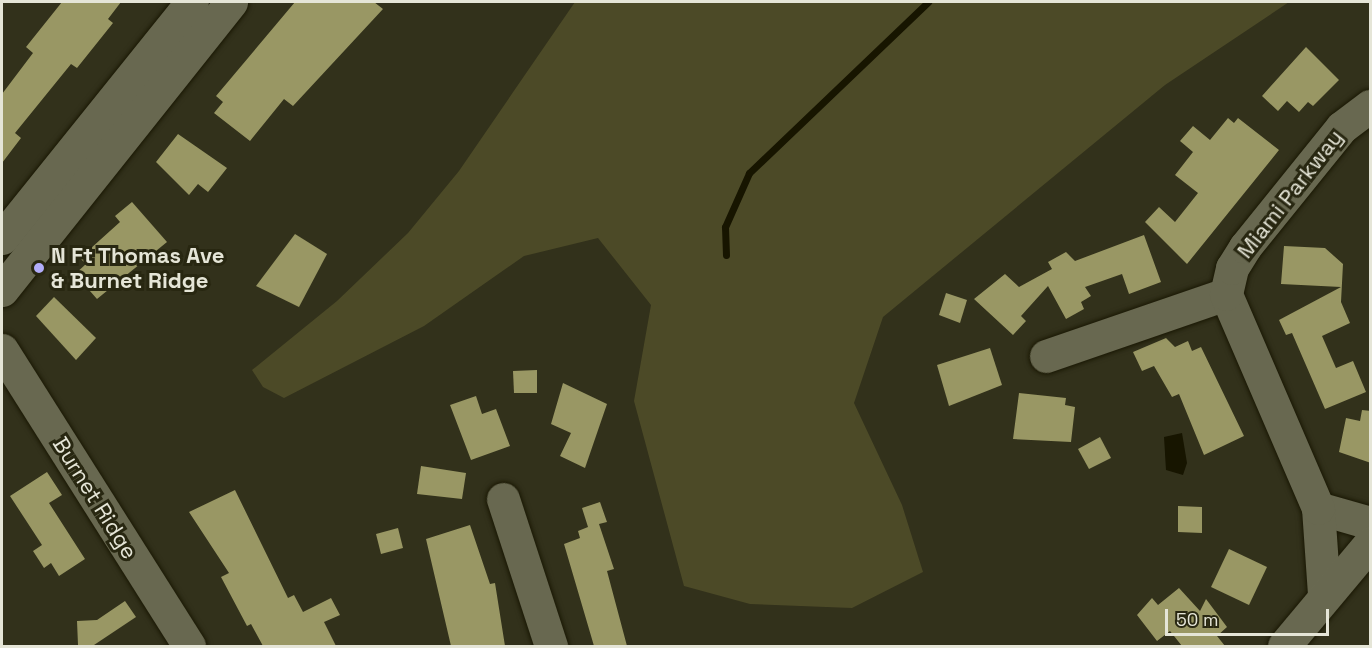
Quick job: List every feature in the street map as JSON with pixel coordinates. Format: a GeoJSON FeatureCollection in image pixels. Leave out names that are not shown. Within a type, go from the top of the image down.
{"type":"FeatureCollection","features":[{"type":"Feature","properties":{"kind":"street"},"geometry":{"type":"LineString","coordinates":[[2,238],[192,2]]}},
{"type":"Feature","properties":{"kind":"street"},"geometry":{"type":"LineString","coordinates":[[2,290],[231,2]]}},
{"type":"Feature","properties":{"kind":"street","name":"Miami Parkway"},"geometry":{"type":"LineString","coordinates":[[1226,294],[1232,268],[1245,247],[1342,127],[1371,106]]}},
{"type":"Feature","properties":{"kind":"street"},"geometry":{"type":"LineString","coordinates":[[1047,356],[1226,294],[1318,508],[1324,594]]}},
{"type":"Feature","properties":{"kind":"street","name":"Burnet Ridge"},"geometry":{"type":"LineString","coordinates":[[2,350],[189,646]]}},
{"type":"Feature","properties":{"kind":"street"},"geometry":{"type":"LineString","coordinates":[[503,499],[551,646]]}},
{"type":"Feature","properties":{"kind":"street"},"geometry":{"type":"LineString","coordinates":[[1318,508],[1371,522]]}},
{"type":"Feature","properties":{"kind":"street"},"geometry":{"type":"LineString","coordinates":[[1284,646],[1324,594],[1371,543]]}},
{"type":"Feature","properties":{"kind":"shaded area"},"geometry":{"type":"Polygon","coordinates":[[[575,2],[1289,2],[1165,85],[883,317],[854,403],[902,505],[923,572],[852,608],[750,604],[684,586],[634,401],[651,305],[598,238],[524,256],[424,326],[284,398],[263,387],[252,370],[337,301],[408,233],[459,171],[575,2]]]}},
{"type":"Feature","properties":{"kind":"shaded area"},"geometry":{"type":"Polygon","coordinates":[[[1182,433],[1187,463],[1183,475],[1166,470],[1164,437],[1182,433]]]}},
{"type":"Feature","properties":{"kind":"building"},"geometry":{"type":"Polygon","coordinates":[[[62,2],[121,2],[108,19],[113,23],[77,68],[71,64],[15,133],[21,138],[2,163],[2,94],[33,53],[26,47],[62,2]]]}},
{"type":"Feature","properties":{"kind":"building"},"geometry":{"type":"Polygon","coordinates":[[[295,2],[374,2],[383,9],[293,106],[284,99],[250,141],[214,113],[223,102],[216,96],[295,2]]]}},
{"type":"Feature","properties":{"kind":"building"},"geometry":{"type":"Polygon","coordinates":[[[1306,47],[1339,80],[1313,106],[1308,102],[1299,112],[1287,101],[1278,111],[1262,96],[1306,47]]]}},
{"type":"Feature","properties":{"kind":"building"},"geometry":{"type":"Polygon","coordinates":[[[1228,118],[1234,123],[1238,118],[1279,150],[1187,264],[1145,222],[1159,207],[1175,222],[1198,193],[1175,175],[1193,152],[1180,141],[1193,126],[1210,140],[1228,118]]]}},
{"type":"Feature","properties":{"kind":"building"},"geometry":{"type":"Polygon","coordinates":[[[178,134],[227,168],[208,192],[198,184],[189,195],[156,162],[178,134]]]}},
{"type":"Feature","properties":{"kind":"building"},"geometry":{"type":"Polygon","coordinates":[[[132,202],[167,242],[97,299],[75,274],[86,264],[80,258],[120,222],[115,216],[132,202]]]}},
{"type":"Feature","properties":{"kind":"building"},"geometry":{"type":"Polygon","coordinates":[[[295,234],[327,254],[299,307],[256,286],[295,234]]]}},
{"type":"Feature","properties":{"kind":"building"},"geometry":{"type":"Polygon","coordinates":[[[1144,235],[1161,282],[1129,294],[1122,274],[1085,287],[1091,296],[1081,302],[1084,309],[1066,319],[1048,286],[1021,316],[1026,321],[1013,335],[974,299],[1005,274],[1019,287],[1052,269],[1048,262],[1066,252],[1075,261],[1144,235]]]}},
{"type":"Feature","properties":{"kind":"building"},"geometry":{"type":"Polygon","coordinates":[[[1284,246],[1325,248],[1343,264],[1341,302],[1350,323],[1322,336],[1336,368],[1353,361],[1366,392],[1325,409],[1292,333],[1286,335],[1279,320],[1341,287],[1281,284],[1284,246]]]}},
{"type":"Feature","properties":{"kind":"building"},"geometry":{"type":"Polygon","coordinates":[[[946,293],[967,300],[960,323],[939,315],[946,293]]]}},
{"type":"Feature","properties":{"kind":"building"},"geometry":{"type":"Polygon","coordinates":[[[54,297],[96,338],[76,360],[36,316],[54,297]]]}},
{"type":"Feature","properties":{"kind":"building"},"geometry":{"type":"Polygon","coordinates":[[[1166,338],[1175,347],[1188,341],[1192,351],[1201,347],[1244,436],[1204,455],[1179,394],[1172,397],[1154,366],[1142,371],[1133,352],[1166,338]]]}},
{"type":"Feature","properties":{"kind":"building"},"geometry":{"type":"Polygon","coordinates":[[[990,348],[1002,385],[949,406],[937,365],[990,348]]]}},
{"type":"Feature","properties":{"kind":"building"},"geometry":{"type":"Polygon","coordinates":[[[537,370],[537,393],[514,393],[513,371],[537,370]]]}},
{"type":"Feature","properties":{"kind":"building"},"geometry":{"type":"Polygon","coordinates":[[[563,383],[607,404],[585,468],[560,456],[571,433],[551,424],[563,383]]]}},
{"type":"Feature","properties":{"kind":"building"},"geometry":{"type":"Polygon","coordinates":[[[1019,393],[1066,398],[1065,405],[1075,407],[1071,442],[1013,439],[1019,393]]]}},
{"type":"Feature","properties":{"kind":"building"},"geometry":{"type":"Polygon","coordinates":[[[476,396],[482,414],[496,409],[510,446],[471,460],[450,405],[476,396]]]}},
{"type":"Feature","properties":{"kind":"building"},"geometry":{"type":"Polygon","coordinates":[[[1362,410],[1371,411],[1371,463],[1339,452],[1346,418],[1360,421],[1362,410]]]}},
{"type":"Feature","properties":{"kind":"building"},"geometry":{"type":"Polygon","coordinates":[[[1100,437],[1111,458],[1089,469],[1078,449],[1100,437]]]}},
{"type":"Feature","properties":{"kind":"building"},"geometry":{"type":"Polygon","coordinates":[[[421,466],[466,473],[462,499],[417,494],[421,466]]]}},
{"type":"Feature","properties":{"kind":"building"},"geometry":{"type":"Polygon","coordinates":[[[47,472],[62,495],[49,503],[85,559],[59,576],[51,563],[44,568],[33,551],[42,545],[10,496],[47,472]]]}},
{"type":"Feature","properties":{"kind":"building"},"geometry":{"type":"Polygon","coordinates":[[[235,490],[288,598],[294,595],[303,612],[331,598],[340,615],[324,622],[336,646],[263,646],[251,624],[247,626],[221,577],[229,573],[189,512],[235,490]]]}},
{"type":"Feature","properties":{"kind":"building"},"geometry":{"type":"Polygon","coordinates":[[[600,502],[607,522],[599,524],[614,569],[607,571],[627,646],[594,646],[564,544],[580,538],[578,531],[588,527],[582,508],[600,502]]]}},
{"type":"Feature","properties":{"kind":"building"},"geometry":{"type":"Polygon","coordinates":[[[1178,506],[1202,507],[1202,533],[1178,532],[1178,506]]]}},
{"type":"Feature","properties":{"kind":"building"},"geometry":{"type":"Polygon","coordinates":[[[470,525],[490,584],[495,583],[505,646],[451,646],[426,539],[470,525]]]}},
{"type":"Feature","properties":{"kind":"building"},"geometry":{"type":"Polygon","coordinates":[[[398,528],[403,548],[381,554],[376,534],[398,528]]]}},
{"type":"Feature","properties":{"kind":"building"},"geometry":{"type":"Polygon","coordinates":[[[1229,549],[1267,567],[1249,605],[1211,587],[1229,549]]]}},
{"type":"Feature","properties":{"kind":"building"},"geometry":{"type":"Polygon","coordinates":[[[1179,588],[1200,611],[1206,599],[1227,627],[1217,636],[1225,646],[1182,646],[1170,631],[1157,641],[1137,615],[1152,598],[1158,605],[1179,588]]]}},
{"type":"Feature","properties":{"kind":"building"},"geometry":{"type":"Polygon","coordinates":[[[125,601],[136,617],[94,645],[78,645],[77,621],[97,620],[125,601]]]}},
{"type":"Feature","properties":{"kind":"waterway"},"geometry":{"type":"LineString","coordinates":[[726,255],[725,227],[749,173],[928,2]]}},
{"type":"Feature","properties":{"kind":"place","name":"N Ft Thomas Ave & Burnet Ridge"},"geometry":{"type":"Point","coordinates":[39,268]}}]}
